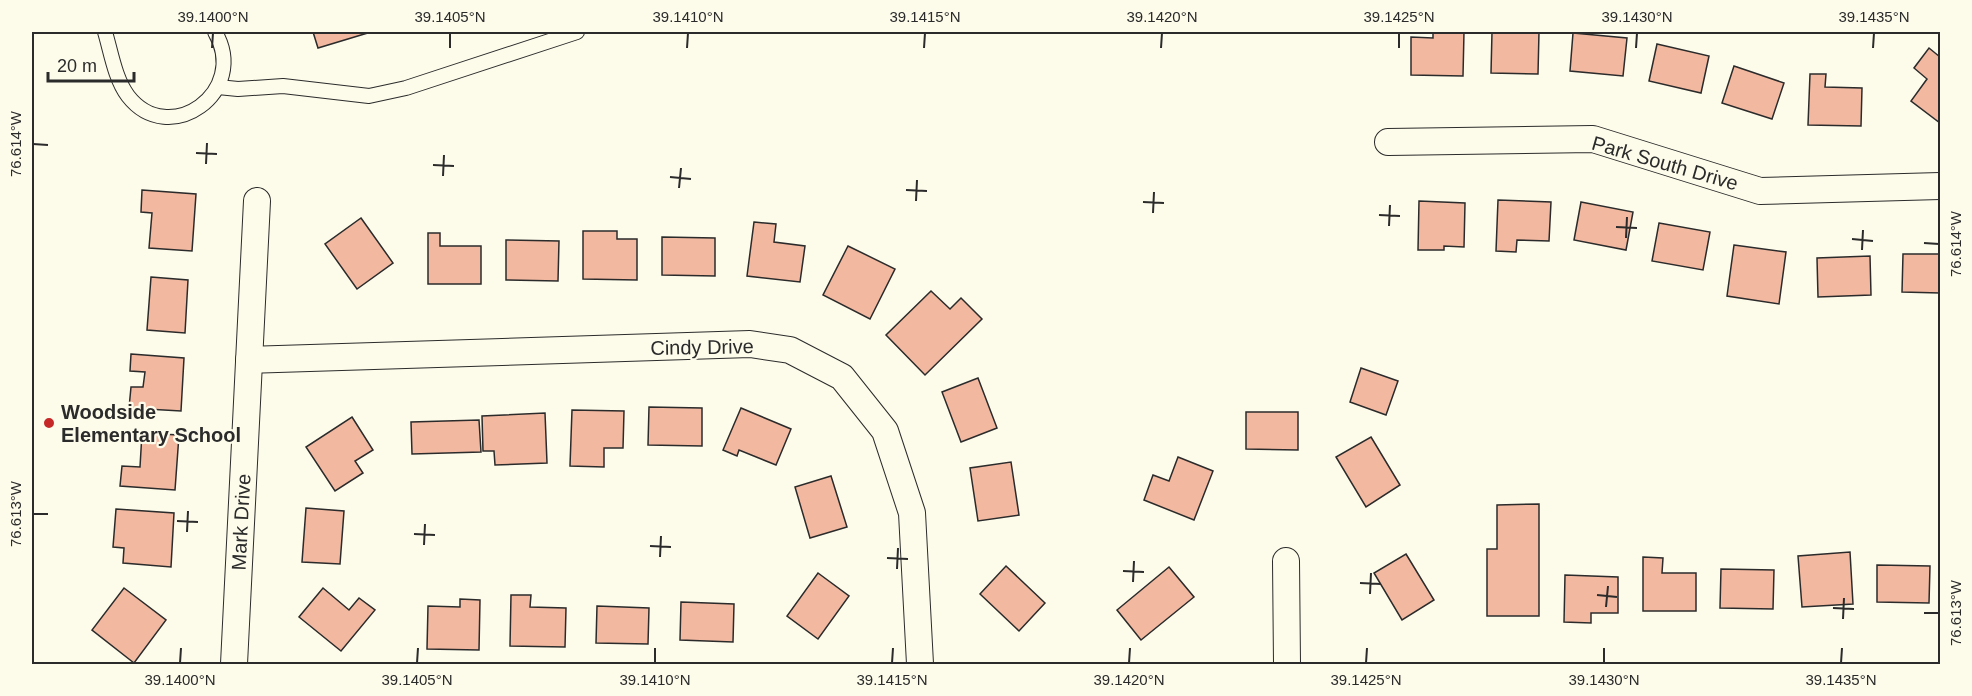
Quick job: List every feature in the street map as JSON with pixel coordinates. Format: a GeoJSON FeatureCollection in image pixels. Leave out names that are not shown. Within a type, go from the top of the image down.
{"type":"FeatureCollection","features":[{"type":"Feature","properties":{"kind":"street","name":"Park South Drive"},"geometry":{"type":"LineString","coordinates":[[1388,142],[1593,139],[1760,191],[1941,186]]}},
{"type":"Feature","properties":{"kind":"street","name":"Mark Drive"},"geometry":{"type":"LineString","coordinates":[[234,664],[257,201]]}},
{"type":"Feature","properties":{"kind":"street","name":"Cindy Drive"},"geometry":{"type":"LineString","coordinates":[[249,360],[750,344],[790,350],[842,377],[885,431],[912,513],[920,664]]}},
{"type":"Feature","properties":{"kind":"street"},"geometry":{"type":"LineString","coordinates":[[1286,561],[1287,664]]}},
{"type":"Feature","properties":{"kind":"lane"},"geometry":{"type":"LineString","coordinates":[[105,32],[123,89],[134,102],[148,112],[171,116],[188,113],[206,103],[218,87],[223,75],[224,61],[221,44],[215,32]]}},
{"type":"Feature","properties":{"kind":"lane"},"geometry":{"type":"LineString","coordinates":[[218,87],[238,89],[282,86],[369,96],[387,93],[577,32]]}},
{"type":"Feature","properties":{"kind":"building"},"geometry":{"type":"Polygon","coordinates":[[[313,32],[371,32],[318,48],[313,32]]]}},
{"type":"Feature","properties":{"kind":"building"},"geometry":{"type":"Polygon","coordinates":[[[1433,32],[1464,32],[1463,76],[1411,75],[1411,37],[1433,38],[1433,32]]]}},
{"type":"Feature","properties":{"kind":"building"},"geometry":{"type":"Polygon","coordinates":[[[1492,32],[1539,32],[1538,74],[1491,73],[1492,32]]]}},
{"type":"Feature","properties":{"kind":"building"},"geometry":{"type":"Polygon","coordinates":[[[1573,33],[1627,38],[1623,76],[1570,71],[1573,33]]]}},
{"type":"Feature","properties":{"kind":"building"},"geometry":{"type":"Polygon","coordinates":[[[1657,44],[1709,56],[1701,93],[1649,81],[1657,44]]]}},
{"type":"Feature","properties":{"kind":"building"},"geometry":{"type":"Polygon","coordinates":[[[1929,48],[1940,57],[1940,123],[1911,101],[1927,79],[1914,68],[1929,48]]]}},
{"type":"Feature","properties":{"kind":"building"},"geometry":{"type":"Polygon","coordinates":[[[1734,66],[1784,83],[1772,119],[1722,103],[1734,66]]]}},
{"type":"Feature","properties":{"kind":"building"},"geometry":{"type":"Polygon","coordinates":[[[1810,74],[1826,74],[1825,87],[1862,88],[1861,126],[1808,125],[1810,74]]]}},
{"type":"Feature","properties":{"kind":"building"},"geometry":{"type":"Polygon","coordinates":[[[142,190],[196,194],[192,251],[149,248],[152,213],[141,212],[142,190]]]}},
{"type":"Feature","properties":{"kind":"building"},"geometry":{"type":"Polygon","coordinates":[[[1498,200],[1551,202],[1549,241],[1517,240],[1516,252],[1496,251],[1498,200]]]}},
{"type":"Feature","properties":{"kind":"building"},"geometry":{"type":"Polygon","coordinates":[[[1419,201],[1465,203],[1464,247],[1444,246],[1444,250],[1418,250],[1419,201]]]}},
{"type":"Feature","properties":{"kind":"building"},"geometry":{"type":"Polygon","coordinates":[[[1581,202],[1633,212],[1626,250],[1574,240],[1581,202]]]}},
{"type":"Feature","properties":{"kind":"building"},"geometry":{"type":"Polygon","coordinates":[[[361,218],[393,263],[357,289],[325,244],[361,218]]]}},
{"type":"Feature","properties":{"kind":"building"},"geometry":{"type":"Polygon","coordinates":[[[754,222],[776,224],[774,242],[805,246],[800,282],[747,276],[754,222]]]}},
{"type":"Feature","properties":{"kind":"building"},"geometry":{"type":"Polygon","coordinates":[[[1659,223],[1710,232],[1703,270],[1652,261],[1659,223]]]}},
{"type":"Feature","properties":{"kind":"building"},"geometry":{"type":"Polygon","coordinates":[[[583,231],[617,231],[617,239],[637,239],[637,280],[583,279],[583,231]]]}},
{"type":"Feature","properties":{"kind":"building"},"geometry":{"type":"Polygon","coordinates":[[[428,233],[440,233],[440,246],[481,246],[481,284],[428,284],[428,233]]]}},
{"type":"Feature","properties":{"kind":"building"},"geometry":{"type":"Polygon","coordinates":[[[662,237],[715,238],[715,276],[662,275],[662,237]]]}},
{"type":"Feature","properties":{"kind":"building"},"geometry":{"type":"Polygon","coordinates":[[[506,240],[559,241],[558,281],[506,280],[506,240]]]}},
{"type":"Feature","properties":{"kind":"building"},"geometry":{"type":"Polygon","coordinates":[[[1734,245],[1786,252],[1779,304],[1727,296],[1734,245]]]}},
{"type":"Feature","properties":{"kind":"building"},"geometry":{"type":"Polygon","coordinates":[[[848,246],[895,269],[870,319],[823,295],[848,246]]]}},
{"type":"Feature","properties":{"kind":"building"},"geometry":{"type":"Polygon","coordinates":[[[1903,254],[1940,254],[1940,293],[1902,292],[1903,254]]]}},
{"type":"Feature","properties":{"kind":"building"},"geometry":{"type":"Polygon","coordinates":[[[1870,256],[1871,295],[1818,297],[1817,258],[1870,256]]]}},
{"type":"Feature","properties":{"kind":"building"},"geometry":{"type":"Polygon","coordinates":[[[151,277],[188,280],[185,333],[147,330],[151,277]]]}},
{"type":"Feature","properties":{"kind":"building"},"geometry":{"type":"Polygon","coordinates":[[[931,291],[950,309],[961,298],[982,319],[925,375],[886,335],[931,291]]]}},
{"type":"Feature","properties":{"kind":"building"},"geometry":{"type":"Polygon","coordinates":[[[131,354],[184,358],[181,411],[129,408],[131,387],[143,387],[145,372],[130,371],[131,354]]]}},
{"type":"Feature","properties":{"kind":"building"},"geometry":{"type":"Polygon","coordinates":[[[1361,368],[1398,381],[1386,415],[1350,402],[1361,368]]]}},
{"type":"Feature","properties":{"kind":"building"},"geometry":{"type":"Polygon","coordinates":[[[978,378],[997,428],[961,442],[942,392],[978,378]]]}},
{"type":"Feature","properties":{"kind":"building"},"geometry":{"type":"Polygon","coordinates":[[[649,407],[702,408],[702,446],[648,445],[649,407]]]}},
{"type":"Feature","properties":{"kind":"building"},"geometry":{"type":"Polygon","coordinates":[[[741,408],[791,429],[776,465],[739,450],[737,456],[723,450],[741,408]]]}},
{"type":"Feature","properties":{"kind":"building"},"geometry":{"type":"Polygon","coordinates":[[[572,410],[624,411],[623,448],[604,448],[604,467],[570,466],[572,410]]]}},
{"type":"Feature","properties":{"kind":"building"},"geometry":{"type":"Polygon","coordinates":[[[1246,412],[1298,412],[1298,450],[1246,449],[1246,412]]]}},
{"type":"Feature","properties":{"kind":"building"},"geometry":{"type":"Polygon","coordinates":[[[545,413],[547,463],[495,465],[494,451],[483,451],[482,416],[545,413]]]}},
{"type":"Feature","properties":{"kind":"building"},"geometry":{"type":"Polygon","coordinates":[[[352,417],[373,450],[355,461],[363,473],[335,491],[306,447],[352,417]]]}},
{"type":"Feature","properties":{"kind":"building"},"geometry":{"type":"Polygon","coordinates":[[[479,420],[481,452],[412,454],[411,422],[479,420]]]}},
{"type":"Feature","properties":{"kind":"building"},"geometry":{"type":"Polygon","coordinates":[[[142,433],[179,435],[175,490],[120,486],[122,466],[140,467],[142,433]]]}},
{"type":"Feature","properties":{"kind":"building"},"geometry":{"type":"Polygon","coordinates":[[[1371,437],[1400,485],[1366,507],[1336,457],[1371,437]]]}},
{"type":"Feature","properties":{"kind":"building"},"geometry":{"type":"Polygon","coordinates":[[[1178,457],[1213,471],[1194,520],[1144,500],[1153,475],[1169,481],[1178,457]]]}},
{"type":"Feature","properties":{"kind":"building"},"geometry":{"type":"Polygon","coordinates":[[[1011,462],[1019,515],[978,521],[970,468],[1011,462]]]}},
{"type":"Feature","properties":{"kind":"building"},"geometry":{"type":"Polygon","coordinates":[[[831,476],[847,527],[810,538],[795,487],[831,476]]]}},
{"type":"Feature","properties":{"kind":"building"},"geometry":{"type":"Polygon","coordinates":[[[1539,504],[1539,616],[1487,616],[1487,549],[1497,549],[1497,505],[1539,504]]]}},
{"type":"Feature","properties":{"kind":"building"},"geometry":{"type":"Polygon","coordinates":[[[306,508],[344,511],[340,564],[302,562],[306,508]]]}},
{"type":"Feature","properties":{"kind":"building"},"geometry":{"type":"Polygon","coordinates":[[[116,509],[174,513],[171,567],[123,563],[124,548],[113,547],[116,509]]]}},
{"type":"Feature","properties":{"kind":"building"},"geometry":{"type":"Polygon","coordinates":[[[1850,552],[1853,604],[1802,607],[1798,556],[1850,552]]]}},
{"type":"Feature","properties":{"kind":"building"},"geometry":{"type":"Polygon","coordinates":[[[1406,554],[1434,600],[1402,620],[1374,573],[1406,554]]]}},
{"type":"Feature","properties":{"kind":"building"},"geometry":{"type":"Polygon","coordinates":[[[1643,557],[1663,558],[1662,573],[1696,573],[1696,611],[1643,611],[1643,557]]]}},
{"type":"Feature","properties":{"kind":"building"},"geometry":{"type":"Polygon","coordinates":[[[1877,565],[1930,566],[1929,603],[1877,602],[1877,565]]]}},
{"type":"Feature","properties":{"kind":"building"},"geometry":{"type":"Polygon","coordinates":[[[1006,566],[1045,603],[1019,631],[980,594],[1006,566]]]}},
{"type":"Feature","properties":{"kind":"building"},"geometry":{"type":"Polygon","coordinates":[[[1169,567],[1194,597],[1141,640],[1117,610],[1169,567]]]}},
{"type":"Feature","properties":{"kind":"building"},"geometry":{"type":"Polygon","coordinates":[[[1721,569],[1774,570],[1773,609],[1720,608],[1721,569]]]}},
{"type":"Feature","properties":{"kind":"building"},"geometry":{"type":"Polygon","coordinates":[[[818,573],[849,596],[818,639],[787,616],[818,573]]]}},
{"type":"Feature","properties":{"kind":"building"},"geometry":{"type":"Polygon","coordinates":[[[1565,575],[1618,577],[1618,613],[1591,613],[1591,623],[1564,622],[1565,575]]]}},
{"type":"Feature","properties":{"kind":"building"},"geometry":{"type":"Polygon","coordinates":[[[124,588],[166,620],[134,663],[92,630],[124,588]]]}},
{"type":"Feature","properties":{"kind":"building"},"geometry":{"type":"Polygon","coordinates":[[[323,588],[349,610],[359,598],[375,610],[341,651],[299,617],[323,588]]]}},
{"type":"Feature","properties":{"kind":"building"},"geometry":{"type":"Polygon","coordinates":[[[511,595],[531,595],[530,607],[566,608],[565,647],[510,646],[511,595]]]}},
{"type":"Feature","properties":{"kind":"building"},"geometry":{"type":"Polygon","coordinates":[[[460,599],[480,600],[479,650],[427,649],[428,606],[460,607],[460,599]]]}},
{"type":"Feature","properties":{"kind":"building"},"geometry":{"type":"Polygon","coordinates":[[[681,602],[734,604],[733,642],[680,640],[681,602]]]}},
{"type":"Feature","properties":{"kind":"building"},"geometry":{"type":"Polygon","coordinates":[[[597,606],[649,608],[648,644],[596,643],[597,606]]]}},
{"type":"Feature","properties":{"kind":"place","name":"Woodside Elementary School"},"geometry":{"type":"Point","coordinates":[49,423]}}]}
